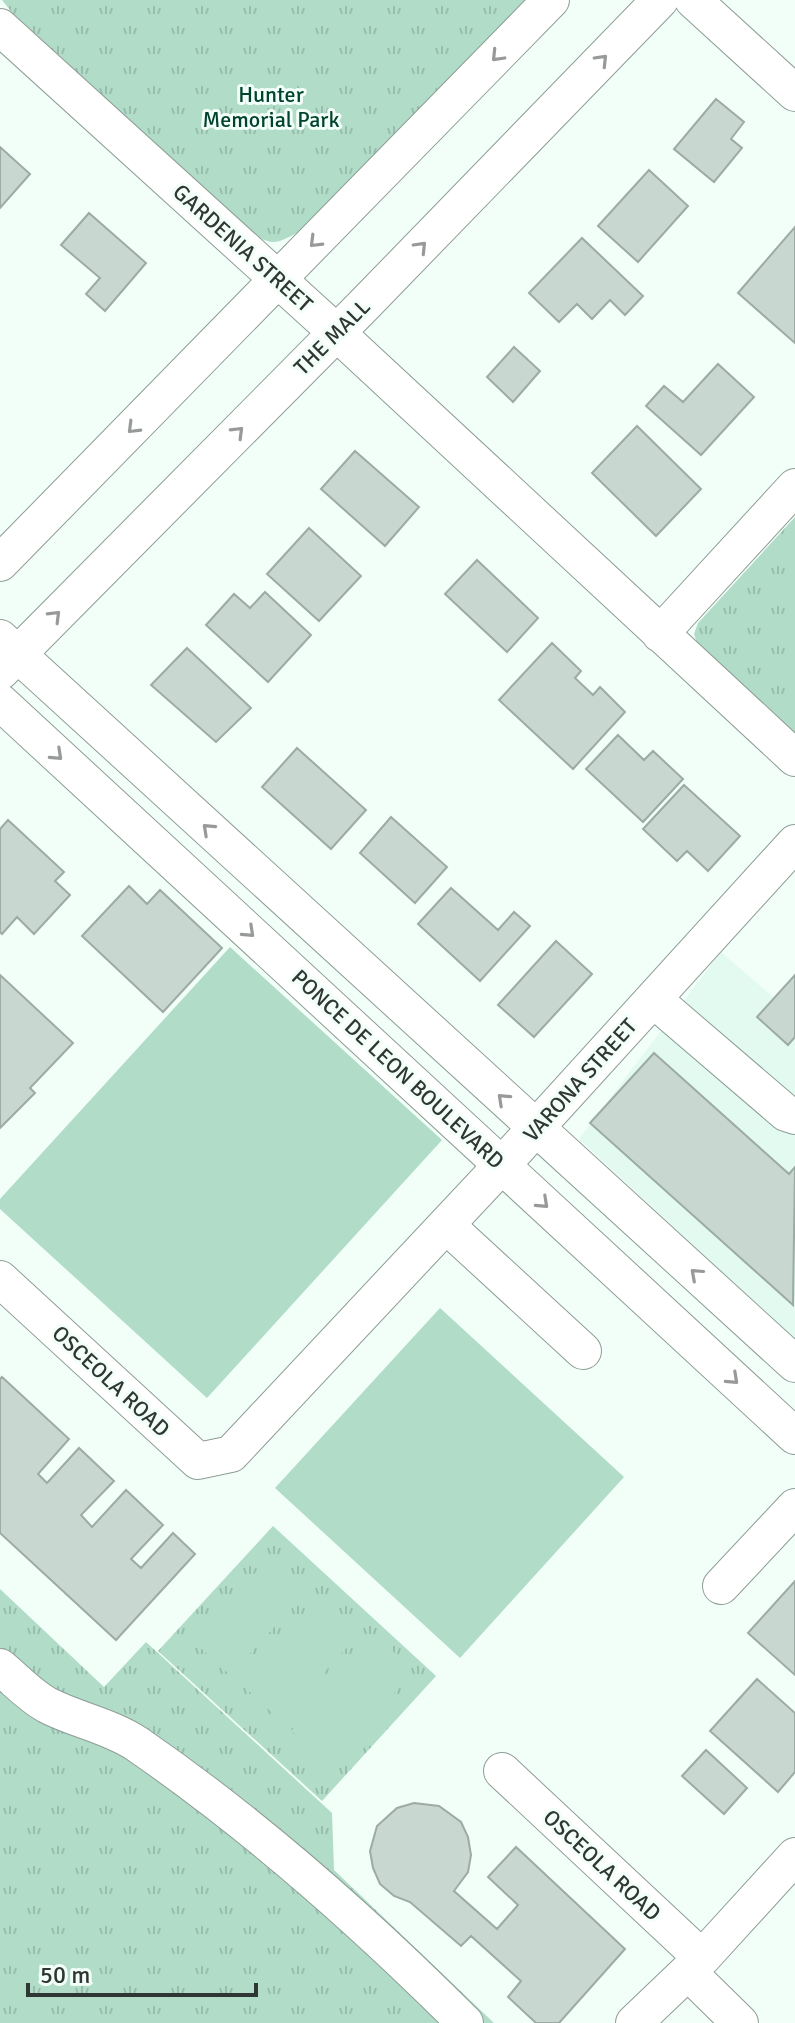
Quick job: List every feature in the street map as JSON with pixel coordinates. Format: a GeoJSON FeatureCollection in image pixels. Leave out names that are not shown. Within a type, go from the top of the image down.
{"type":"FeatureCollection","features":[{"type":"Feature","properties":{"kind":"street"},"geometry":{"type":"LineString","coordinates":[[0,563],[551,0]]}},
{"type":"Feature","properties":{"kind":"street","name":"THE MALL"},"geometry":{"type":"LineString","coordinates":[[6,655],[337,333],[660,0]]}},
{"type":"Feature","properties":{"kind":"street"},"geometry":{"type":"LineString","coordinates":[[693,0],[795,93]]}},
{"type":"Feature","properties":{"kind":"street","name":"GARDENIA STREET"},"geometry":{"type":"LineString","coordinates":[[0,27],[337,333],[795,758]]}},
{"type":"Feature","properties":{"kind":"street"},"geometry":{"type":"LineString","coordinates":[[660,634],[795,487]]}},
{"type":"Feature","properties":{"kind":"street"},"geometry":{"type":"LineString","coordinates":[[6,655],[795,1364]]}},
{"type":"Feature","properties":{"kind":"street","name":"PONCE DE LEON BOULEVARD"},"geometry":{"type":"LineString","coordinates":[[0,702],[502,1165],[788,1416]]}},
{"type":"Feature","properties":{"kind":"street","name":"VARONA STREET"},"geometry":{"type":"LineString","coordinates":[[231,1454],[502,1165],[795,843]]}},
{"type":"Feature","properties":{"kind":"street"},"geometry":{"type":"LineString","coordinates":[[653,999],[786,1113],[795,1116]]}},
{"type":"Feature","properties":{"kind":"street"},"geometry":{"type":"LineString","coordinates":[[446,1225],[583,1351]]}},
{"type":"Feature","properties":{"kind":"street","name":"OSCEOLA ROAD"},"geometry":{"type":"LineString","coordinates":[[0,1279],[198,1461],[231,1454]]}},
{"type":"Feature","properties":{"kind":"street"},"geometry":{"type":"LineString","coordinates":[[721,1586],[795,1507]]}},
{"type":"Feature","properties":{"kind":"street"},"geometry":{"type":"LineString","coordinates":[[0,1667],[28,1693],[49,1706],[132,1741],[211,1797],[341,1903],[465,2023]]}},
{"type":"Feature","properties":{"kind":"street","name":"OSCEOLA ROAD"},"geometry":{"type":"LineString","coordinates":[[502,1771],[695,1965],[740,2023]]}},
{"type":"Feature","properties":{"kind":"street"},"geometry":{"type":"LineString","coordinates":[[634,2023],[695,1965],[795,1856]]}},
{"type":"Feature","properties":{"kind":"shaded area"},"geometry":{"type":"Polygon","coordinates":[[[721,952],[795,1016],[795,1340],[579,1139],[721,952]]]}},
{"type":"Feature","properties":{"kind":"green space","name":"Hunter Memorial Park"},"geometry":{"type":"Polygon","coordinates":[[[2,0],[528,0],[300,231],[274,242],[247,231],[17,19],[2,0]]]}},
{"type":"Feature","properties":{"kind":"green space"},"geometry":{"type":"Polygon","coordinates":[[[795,517],[795,735],[698,646],[694,634],[698,623],[795,517]]]}},
{"type":"Feature","properties":{"kind":"green space"},"geometry":{"type":"Polygon","coordinates":[[[230,947],[442,1140],[207,1398],[0,1209],[0,1199],[230,947]]]}},
{"type":"Feature","properties":{"kind":"green space"},"geometry":{"type":"Polygon","coordinates":[[[440,1308],[624,1477],[460,1658],[275,1488],[440,1308]]]}},
{"type":"Feature","properties":{"kind":"green space"},"geometry":{"type":"Polygon","coordinates":[[[273,1526],[436,1676],[322,1801],[158,1651],[273,1526]]]}},
{"type":"Feature","properties":{"kind":"green space"},"geometry":{"type":"Polygon","coordinates":[[[267,1560],[304,1595],[230,1675],[193,1641],[267,1560]]]}},
{"type":"Feature","properties":{"kind":"green space"},"geometry":{"type":"Polygon","coordinates":[[[0,1589],[104,1687],[146,1642],[332,1813],[334,1870],[494,2023],[0,2023],[0,1589]]]}},
{"type":"Feature","properties":{"kind":"green space"},"geometry":{"type":"Polygon","coordinates":[[[317,1606],[354,1640],[280,1720],[243,1686],[317,1606]]]}},
{"type":"Feature","properties":{"kind":"green space"},"geometry":{"type":"Polygon","coordinates":[[[386,1645],[407,1664],[394,1677],[402,1685],[329,1765],[321,1758],[309,1771],[288,1752],[300,1739],[291,1731],[365,1651],[374,1658],[386,1645]]]}},
{"type":"Feature","properties":{"kind":"building"},"geometry":{"type":"Polygon","coordinates":[[[716,99],[744,122],[731,139],[742,148],[714,182],[674,149],[716,99]]]}},
{"type":"Feature","properties":{"kind":"building"},"geometry":{"type":"Polygon","coordinates":[[[0,147],[30,174],[0,208],[0,147]]]}},
{"type":"Feature","properties":{"kind":"building"},"geometry":{"type":"Polygon","coordinates":[[[649,170],[688,206],[638,262],[598,226],[649,170]]]}},
{"type":"Feature","properties":{"kind":"building"},"geometry":{"type":"Polygon","coordinates":[[[89,213],[146,263],[105,311],[86,294],[100,278],[61,245],[89,213]]]}},
{"type":"Feature","properties":{"kind":"building"},"geometry":{"type":"Polygon","coordinates":[[[795,227],[795,343],[738,293],[795,227]]]}},
{"type":"Feature","properties":{"kind":"building"},"geometry":{"type":"Polygon","coordinates":[[[582,238],[643,296],[625,315],[610,300],[592,319],[577,304],[559,322],[529,293],[582,238]]]}},
{"type":"Feature","properties":{"kind":"building"},"geometry":{"type":"Polygon","coordinates":[[[514,347],[540,371],[513,402],[487,377],[514,347]]]}},
{"type":"Feature","properties":{"kind":"building"},"geometry":{"type":"Polygon","coordinates":[[[718,364],[754,397],[701,455],[646,406],[664,386],[683,402],[718,364]]]}},
{"type":"Feature","properties":{"kind":"building"},"geometry":{"type":"Polygon","coordinates":[[[637,426],[701,489],[656,536],[592,473],[637,426]]]}},
{"type":"Feature","properties":{"kind":"building"},"geometry":{"type":"Polygon","coordinates":[[[355,451],[419,507],[385,546],[321,489],[355,451]]]}},
{"type":"Feature","properties":{"kind":"building"},"geometry":{"type":"Polygon","coordinates":[[[309,528],[361,576],[319,621],[267,574],[309,528]]]}},
{"type":"Feature","properties":{"kind":"building"},"geometry":{"type":"Polygon","coordinates":[[[477,560],[538,618],[507,652],[445,594],[477,560]]]}},
{"type":"Feature","properties":{"kind":"building"},"geometry":{"type":"Polygon","coordinates":[[[265,592],[311,635],[268,682],[206,625],[234,594],[250,608],[265,592]]]}},
{"type":"Feature","properties":{"kind":"building"},"geometry":{"type":"Polygon","coordinates":[[[552,643],[581,671],[575,678],[593,695],[600,687],[625,712],[573,769],[499,700],[552,643]]]}},
{"type":"Feature","properties":{"kind":"building"},"geometry":{"type":"Polygon","coordinates":[[[187,648],[251,708],[216,742],[151,685],[187,648]]]}},
{"type":"Feature","properties":{"kind":"building"},"geometry":{"type":"Polygon","coordinates":[[[618,735],[644,760],[653,751],[683,779],[643,822],[586,769],[618,735]]]}},
{"type":"Feature","properties":{"kind":"building"},"geometry":{"type":"Polygon","coordinates":[[[297,748],[366,810],[331,849],[262,787],[297,748]]]}},
{"type":"Feature","properties":{"kind":"building"},"geometry":{"type":"Polygon","coordinates":[[[684,785],[740,836],[708,871],[687,851],[677,861],[643,829],[684,785]]]}},
{"type":"Feature","properties":{"kind":"building"},"geometry":{"type":"Polygon","coordinates":[[[391,817],[447,867],[415,903],[360,853],[391,817]]]}},
{"type":"Feature","properties":{"kind":"building"},"geometry":{"type":"Polygon","coordinates":[[[8,820],[64,872],[55,881],[70,895],[34,934],[17,917],[2,934],[0,932],[0,829],[8,820]]]}},
{"type":"Feature","properties":{"kind":"building"},"geometry":{"type":"Polygon","coordinates":[[[129,886],[147,904],[160,890],[222,948],[163,1012],[82,936],[129,886]]]}},
{"type":"Feature","properties":{"kind":"building"},"geometry":{"type":"Polygon","coordinates":[[[451,888],[498,930],[514,912],[530,926],[480,981],[418,924],[451,888]]]}},
{"type":"Feature","properties":{"kind":"building"},"geometry":{"type":"Polygon","coordinates":[[[556,941],[592,974],[534,1037],[498,1005],[556,941]]]}},
{"type":"Feature","properties":{"kind":"building"},"geometry":{"type":"Polygon","coordinates":[[[0,975],[73,1043],[30,1088],[35,1093],[0,1128],[0,975]]]}},
{"type":"Feature","properties":{"kind":"building"},"geometry":{"type":"Polygon","coordinates":[[[795,975],[795,1037],[788,1045],[757,1017],[795,975]]]}},
{"type":"Feature","properties":{"kind":"building"},"geometry":{"type":"Polygon","coordinates":[[[654,1053],[789,1174],[795,1167],[793,1305],[590,1123],[654,1053]]]}},
{"type":"Feature","properties":{"kind":"building"},"geometry":{"type":"Polygon","coordinates":[[[2,1377],[69,1439],[38,1474],[47,1483],[79,1448],[114,1481],[81,1515],[92,1527],[126,1490],[163,1525],[131,1559],[141,1568],[173,1533],[195,1554],[116,1640],[0,1533],[2,1377]]]}},
{"type":"Feature","properties":{"kind":"building"},"geometry":{"type":"Polygon","coordinates":[[[795,1581],[795,1675],[748,1633],[795,1581]]]}},
{"type":"Feature","properties":{"kind":"building"},"geometry":{"type":"Polygon","coordinates":[[[757,1679],[795,1713],[795,1772],[778,1792],[710,1731],[757,1679]]]}},
{"type":"Feature","properties":{"kind":"building"},"geometry":{"type":"Polygon","coordinates":[[[706,1750],[747,1788],[724,1814],[682,1776],[706,1750]]]}},
{"type":"Feature","properties":{"kind":"building"},"geometry":{"type":"Polygon","coordinates":[[[414,1803],[439,1806],[461,1822],[471,1855],[468,1872],[454,1891],[497,1929],[518,1905],[488,1877],[516,1847],[625,1949],[559,2023],[536,2023],[508,1997],[521,1981],[471,1936],[461,1946],[410,1902],[394,1896],[380,1884],[370,1851],[377,1826],[397,1808],[414,1803]]]}}]}
